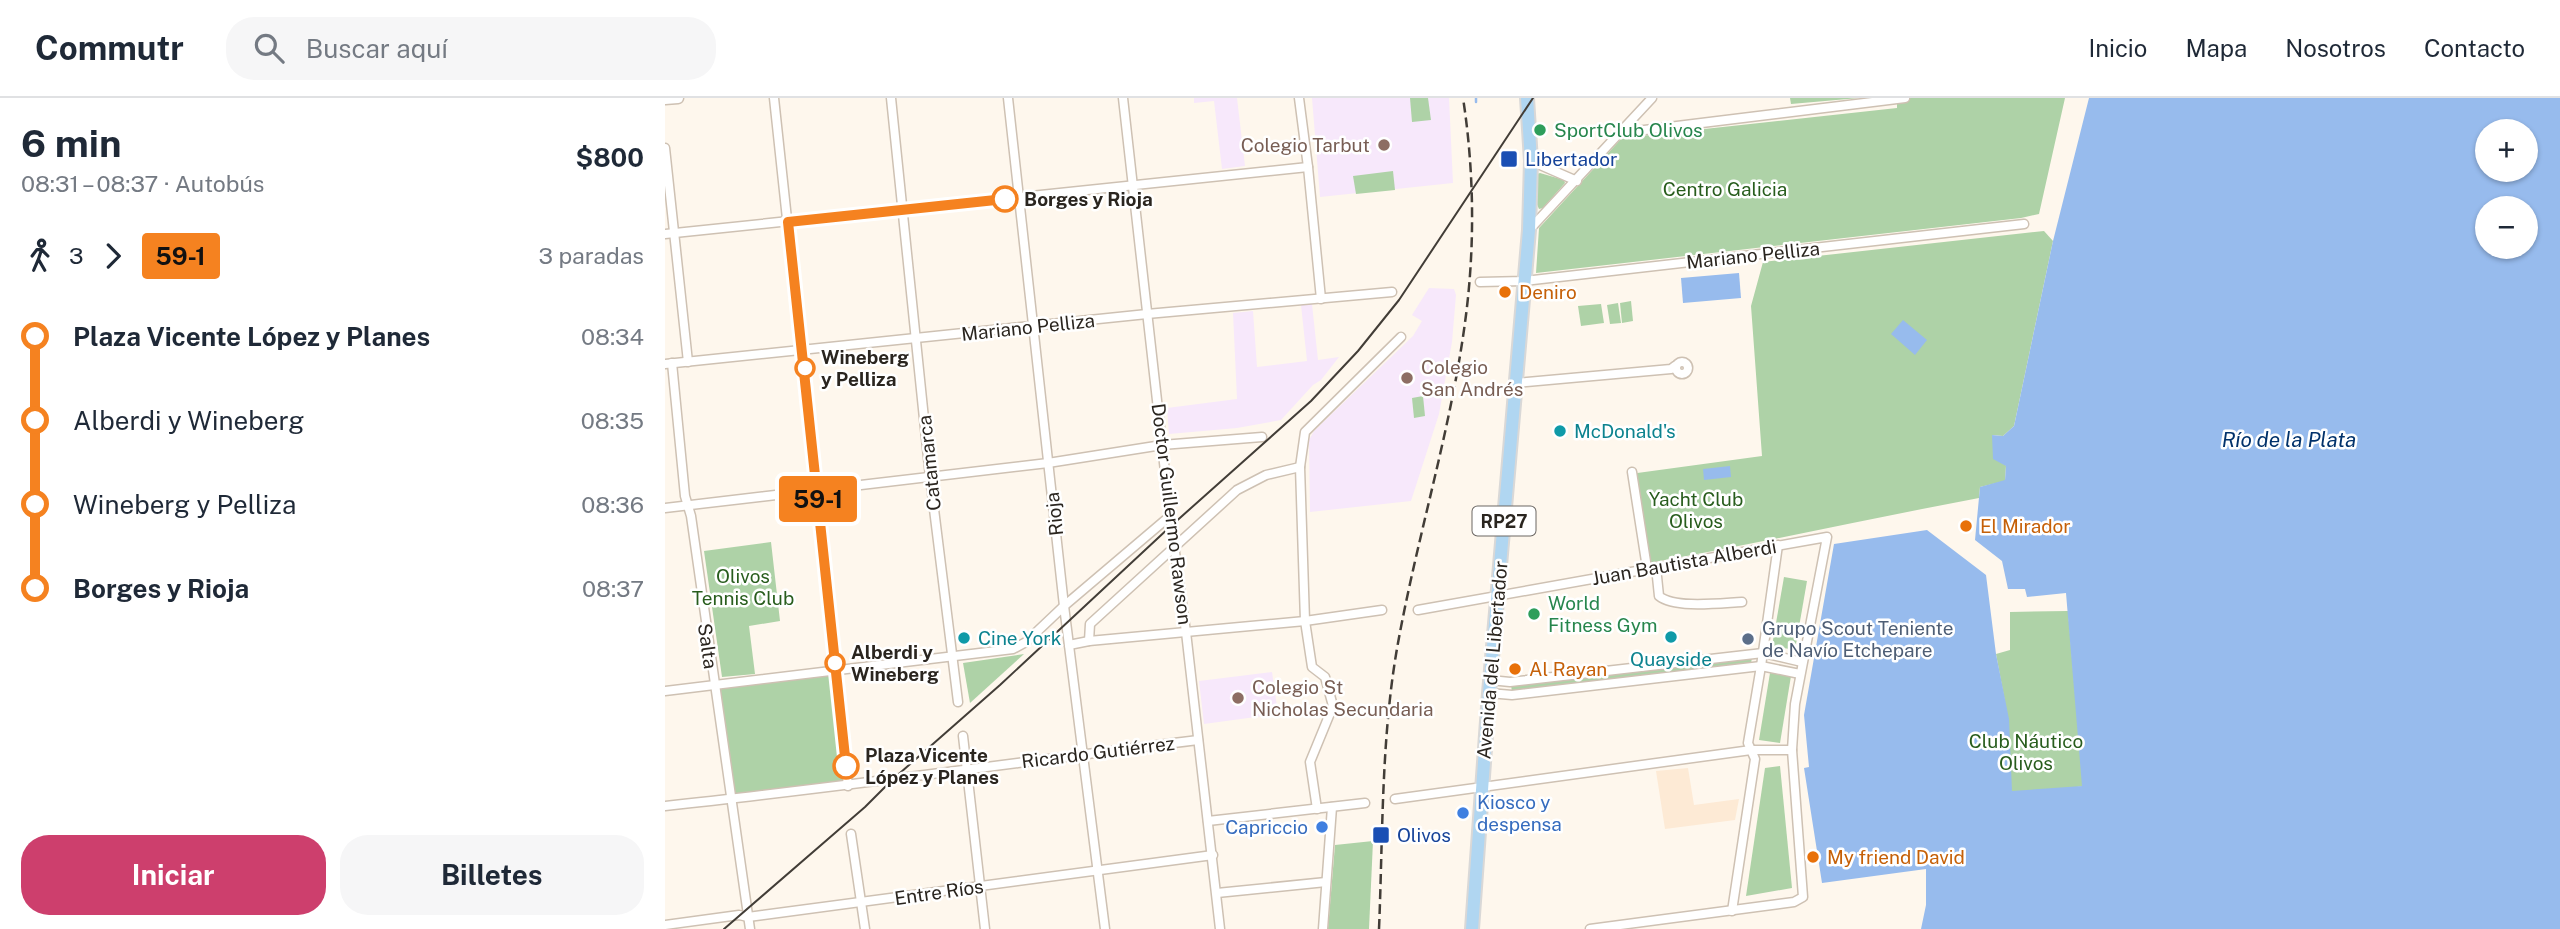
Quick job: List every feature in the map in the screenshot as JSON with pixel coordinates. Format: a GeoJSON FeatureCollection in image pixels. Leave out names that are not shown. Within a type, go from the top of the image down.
{"type":"FeatureCollection","features":[{"type":"Feature","properties":{"kind":"main road","name":"Avenida del Libertador"},"geometry":{"type":"LineString","coordinates":[[1472,929],[1489,687],[1528,230],[1531,161],[1527,98]]}},
{"type":"Feature","properties":{"kind":"street"},"geometry":{"type":"LineString","coordinates":[[665,99],[678,98]]}},
{"type":"Feature","properties":{"kind":"street"},"geometry":{"type":"LineString","coordinates":[[774,98],[848,786]]}},
{"type":"Feature","properties":{"kind":"street","name":"Catamarca"},"geometry":{"type":"LineString","coordinates":[[891,98],[930,477],[958,702]]}},
{"type":"Feature","properties":{"kind":"street","name":"Rioja"},"geometry":{"type":"LineString","coordinates":[[1009,98],[1064,606],[1105,929]]}},
{"type":"Feature","properties":{"kind":"street","name":"Doctor Guillermo Rawson"},"geometry":{"type":"LineString","coordinates":[[1123,98],[1220,929]]}},
{"type":"Feature","properties":{"kind":"street"},"geometry":{"type":"LineString","coordinates":[[1299,98],[1321,299]]}},
{"type":"Feature","properties":{"kind":"street"},"geometry":{"type":"LineString","coordinates":[[1528,230],[1577,181],[1652,98]]}},
{"type":"Feature","properties":{"kind":"street"},"geometry":{"type":"LineString","coordinates":[[1620,133],[1905,98]]}},
{"type":"Feature","properties":{"kind":"street"},"geometry":{"type":"LineString","coordinates":[[665,148],[670,234],[688,362]]}},
{"type":"Feature","properties":{"kind":"street"},"geometry":{"type":"LineString","coordinates":[[1531,161],[1577,181]]}},
{"type":"Feature","properties":{"kind":"street"},"geometry":{"type":"LineString","coordinates":[[670,234],[1308,167]]}},
{"type":"Feature","properties":{"kind":"street","name":"Mariano Pelliza"},"geometry":{"type":"LineString","coordinates":[[1481,282],[1524,281],[2024,225]]}},
{"type":"Feature","properties":{"kind":"street","name":"Mariano Pelliza"},"geometry":{"type":"LineString","coordinates":[[668,363],[1392,292]]}},
{"type":"Feature","properties":{"kind":"street"},"geometry":{"type":"LineString","coordinates":[[1317,808],[1310,762],[1333,706],[1325,677],[1312,667],[1305,621],[1300,467],[1305,432],[1401,337]]}},
{"type":"Feature","properties":{"kind":"street","name":"Salta"},"geometry":{"type":"LineString","coordinates":[[668,363],[750,929]]}},
{"type":"Feature","properties":{"kind":"street"},"geometry":{"type":"LineString","coordinates":[[1516,383],[1675,369]]}},
{"type":"Feature","properties":{"kind":"street"},"geometry":{"type":"LineString","coordinates":[[665,508],[1048,463],[1162,445],[1262,437]]}},
{"type":"Feature","properties":{"kind":"street"},"geometry":{"type":"LineString","coordinates":[[1089,641],[1090,624],[1237,490],[1266,475],[1300,467]]}},
{"type":"Feature","properties":{"kind":"street"},"geometry":{"type":"LineString","coordinates":[[1632,472],[1659,596],[1685,604],[1742,602]]}},
{"type":"Feature","properties":{"kind":"street"},"geometry":{"type":"LineString","coordinates":[[665,691],[1013,649],[1026,642],[1170,516]]}},
{"type":"Feature","properties":{"kind":"street","name":"Juan Bautista Alberdi"},"geometry":{"type":"LineString","coordinates":[[1418,610],[1827,537],[1802,662]]}},
{"type":"Feature","properties":{"kind":"street"},"geometry":{"type":"LineString","coordinates":[[1732,911],[1755,759],[1748,743],[1762,666],[1778,545]]}},
{"type":"Feature","properties":{"kind":"street"},"geometry":{"type":"LineString","coordinates":[[1069,645],[1305,621],[1383,610]]}},
{"type":"Feature","properties":{"kind":"street"},"geometry":{"type":"LineString","coordinates":[[1489,687],[1510,682],[1763,653],[1802,662],[1791,750],[1803,897],[1794,902],[1659,925],[1590,929]]}},
{"type":"Feature","properties":{"kind":"street"},"geometry":{"type":"LineString","coordinates":[[1685,663],[1686,674]]}},
{"type":"Feature","properties":{"kind":"street"},"geometry":{"type":"LineString","coordinates":[[1489,687],[1512,695],[1762,666],[1800,674]]}},
{"type":"Feature","properties":{"kind":"street"},"geometry":{"type":"LineString","coordinates":[[1564,676],[1565,689]]}},
{"type":"Feature","properties":{"kind":"street"},"geometry":{"type":"LineString","coordinates":[[963,737],[985,929]]}},
{"type":"Feature","properties":{"kind":"street","name":"Ricardo Gutiérrez"},"geometry":{"type":"LineString","coordinates":[[665,806],[848,786],[967,768],[1198,740]]}},
{"type":"Feature","properties":{"kind":"street"},"geometry":{"type":"LineString","coordinates":[[1395,799],[1751,750],[1791,750]]}},
{"type":"Feature","properties":{"kind":"street"},"geometry":{"type":"LineString","coordinates":[[1208,821],[1365,803]]}},
{"type":"Feature","properties":{"kind":"street"},"geometry":{"type":"LineString","coordinates":[[1323,929],[1332,807]]}},
{"type":"Feature","properties":{"kind":"street"},"geometry":{"type":"LineString","coordinates":[[851,834],[865,929]]}},
{"type":"Feature","properties":{"kind":"street","name":"Entre Ríos"},"geometry":{"type":"LineString","coordinates":[[665,925],[739,915],[748,917],[1213,855]]}},
{"type":"Feature","properties":{"kind":"street"},"geometry":{"type":"LineString","coordinates":[[1217,893],[1326,882]]}},
{"type":"Feature","properties":{"kind":"shaded area"},"geometry":{"type":"Polygon","coordinates":[[[1194,98],[1237,98],[1245,166],[1222,169],[1214,101],[1194,103],[1194,98]]]}},
{"type":"Feature","properties":{"kind":"shaded area","name":"Colegio Tarbut"},"geometry":{"type":"Polygon","coordinates":[[[1312,98],[1449,98],[1453,183],[1320,197],[1312,98]]]}},
{"type":"Feature","properties":{"kind":"shaded area","name":"Colegio San Andrés"},"geometry":{"type":"Polygon","coordinates":[[[1429,288],[1454,289],[1456,295],[1452,342],[1439,414],[1411,501],[1310,512],[1309,440],[1314,431],[1413,336],[1422,321],[1412,315],[1429,288]]]}},
{"type":"Feature","properties":{"kind":"shaded area"},"geometry":{"type":"Polygon","coordinates":[[[1312,304],[1318,360],[1339,357],[1321,380],[1313,385],[1281,420],[1237,428],[1169,434],[1167,408],[1237,399],[1233,313],[1253,311],[1257,367],[1307,361],[1301,305],[1312,304]]]}},
{"type":"Feature","properties":{"kind":"shaded area","name":"Colegio St Nicholas Secundaria"},"geometry":{"type":"Polygon","coordinates":[[[1272,672],[1278,714],[1204,724],[1199,681],[1272,672]]]}},
{"type":"Feature","properties":{"kind":"shaded area"},"geometry":{"type":"Polygon","coordinates":[[[1688,768],[1694,805],[1739,799],[1735,820],[1665,829],[1656,771],[1688,768]]]}},
{"type":"Feature","properties":{"kind":"green space"},"geometry":{"type":"Polygon","coordinates":[[[1410,98],[1428,98],[1431,120],[1412,122],[1410,98]]]}},
{"type":"Feature","properties":{"kind":"green space"},"geometry":{"type":"Polygon","coordinates":[[[1790,98],[1859,98],[1791,104],[1790,98]]]}},
{"type":"Feature","properties":{"kind":"green space","name":"Centro Galicia"},"geometry":{"type":"Polygon","coordinates":[[[1897,98],[2065,98],[2039,214],[1536,273],[1539,228],[1622,138],[1897,108],[1897,98]]]}},
{"type":"Feature","properties":{"kind":"green space"},"geometry":{"type":"Polygon","coordinates":[[[1393,171],[1395,190],[1356,194],[1353,176],[1393,171]]]}},
{"type":"Feature","properties":{"kind":"green space"},"geometry":{"type":"Polygon","coordinates":[[[1537,174],[1564,180],[1565,183],[1543,208],[1539,209],[1536,202],[1537,174]]]}},
{"type":"Feature","properties":{"kind":"green space","name":"Yacht Club Olivos"},"geometry":{"type":"Polygon","coordinates":[[[2044,231],[2053,241],[2014,426],[2003,436],[1992,435],[2006,466],[2005,481],[1980,487],[1979,498],[1643,564],[1630,474],[1762,456],[1751,306],[1763,262],[2044,231]]]}},
{"type":"Feature","properties":{"kind":"green space"},"geometry":{"type":"Polygon","coordinates":[[[1631,301],[1633,321],[1622,323],[1620,303],[1631,301]]]}},
{"type":"Feature","properties":{"kind":"green space"},"geometry":{"type":"Polygon","coordinates":[[[1618,303],[1621,323],[1610,324],[1607,305],[1618,303]]]}},
{"type":"Feature","properties":{"kind":"green space"},"geometry":{"type":"Polygon","coordinates":[[[1601,304],[1604,323],[1581,326],[1578,306],[1601,304]]]}},
{"type":"Feature","properties":{"kind":"green space"},"geometry":{"type":"Polygon","coordinates":[[[1423,396],[1425,416],[1414,418],[1412,398],[1423,396]]]}},
{"type":"Feature","properties":{"kind":"green space","name":"Olivos Tennis Club"},"geometry":{"type":"Polygon","coordinates":[[[771,542],[780,621],[749,626],[755,674],[722,677],[704,551],[771,542]]]}},
{"type":"Feature","properties":{"kind":"green space"},"geometry":{"type":"Polygon","coordinates":[[[1784,577],[1807,581],[1795,650],[1772,646],[1784,577]]]}},
{"type":"Feature","properties":{"kind":"green space","name":"Club Náutico Olivos"},"geometry":{"type":"Polygon","coordinates":[[[2068,611],[2083,786],[1911,814],[2005,702],[1996,654],[2010,650],[2010,612],[2068,611]]]}},
{"type":"Feature","properties":{"kind":"green space"},"geometry":{"type":"Polygon","coordinates":[[[1024,654],[970,703],[963,663],[1024,654]]]}},
{"type":"Feature","properties":{"kind":"green space"},"geometry":{"type":"Polygon","coordinates":[[[1752,657],[1751,664],[1512,692],[1511,685],[1752,657]]]}},
{"type":"Feature","properties":{"kind":"green space","name":"Plaza Vicente López y Planes"},"geometry":{"type":"Polygon","coordinates":[[[835,669],[848,786],[731,799],[714,686],[835,669]]]}},
{"type":"Feature","properties":{"kind":"green space"},"geometry":{"type":"Polygon","coordinates":[[[1770,673],[1791,676],[1780,743],[1759,740],[1770,673]]]}},
{"type":"Feature","properties":{"kind":"green space"},"geometry":{"type":"Polygon","coordinates":[[[1780,766],[1792,888],[1746,896],[1765,768],[1780,766]]]}},
{"type":"Feature","properties":{"kind":"green space"},"geometry":{"type":"Polygon","coordinates":[[[1373,841],[1369,929],[1328,929],[1335,845],[1373,841]]]}},
{"type":"Feature","properties":{"kind":"water","name":"Río de la Plata"},"geometry":{"type":"Polygon","coordinates":[[[2089,98],[2560,98],[2560,929],[1921,929],[1926,905],[1926,869],[1822,883],[1804,768],[1809,767],[1804,715],[1834,544],[1927,530],[1986,575],[1996,654],[2009,719],[2012,791],[2082,786],[2066,593],[2027,597],[2025,589],[2008,589],[2002,561],[1975,540],[1980,487],[2005,480],[2006,466],[1993,459],[1992,435],[2003,436],[2014,426],[2053,241],[2089,98]]]}},
{"type":"Feature","properties":{"kind":"water"},"geometry":{"type":"Polygon","coordinates":[[[1739,273],[1741,298],[1683,303],[1681,278],[1739,273]]]}},
{"type":"Feature","properties":{"kind":"water"},"geometry":{"type":"Polygon","coordinates":[[[1903,320],[1927,340],[1915,355],[1891,334],[1903,320]]]}},
{"type":"Feature","properties":{"kind":"water"},"geometry":{"type":"Polygon","coordinates":[[[1730,466],[1731,477],[1704,480],[1703,469],[1730,466]]]}},
{"type":"Feature","properties":{"kind":"tram line"},"geometry":{"type":"LineString","coordinates":[[724,929],[865,807],[1311,401],[1358,351],[1399,300],[1533,98]]}},
{"type":"Feature","properties":{"kind":"railway"},"geometry":{"type":"LineString","coordinates":[[1379,929],[1384,785],[1392,678],[1406,602],[1444,439],[1460,356],[1469,288],[1471,179],[1463,98]]}},
{"type":"Feature","properties":{"kind":"bus line","name":"59-1"},"geometry":{"type":"LineString","coordinates":[[846,766],[788,222],[1005,199]]}},
{"type":"Feature","properties":{"kind":"place","name":"SportClub Olivos"},"geometry":{"type":"Point","coordinates":[1540,130]}},
{"type":"Feature","properties":{"kind":"place","name":"Colegio Tarbut"},"geometry":{"type":"Point","coordinates":[1384,145]}},
{"type":"Feature","properties":{"kind":"place","name":"Libertador"},"geometry":{"type":"Point","coordinates":[1509,159]}},
{"type":"Feature","properties":{"kind":"place","name":"Borges y Rioja"},"geometry":{"type":"Point","coordinates":[1005,199]}},
{"type":"Feature","properties":{"kind":"place","name":"Deniro"},"geometry":{"type":"Point","coordinates":[1505,292]}},
{"type":"Feature","properties":{"kind":"place","name":"Wineberg y Pelliza"},"geometry":{"type":"Point","coordinates":[805,368]}},
{"type":"Feature","properties":{"kind":"place","name":"Colegio San Andrés"},"geometry":{"type":"Point","coordinates":[1407,378]}},
{"type":"Feature","properties":{"kind":"place","name":"McDonald's"},"geometry":{"type":"Point","coordinates":[1560,431]}},
{"type":"Feature","properties":{"kind":"place","name":"El Mirador"},"geometry":{"type":"Point","coordinates":[1966,526]}},
{"type":"Feature","properties":{"kind":"place","name":"World Fitness Gym"},"geometry":{"type":"Point","coordinates":[1534,614]}},
{"type":"Feature","properties":{"kind":"place","name":"Quayside"},"geometry":{"type":"Point","coordinates":[1671,637]}},
{"type":"Feature","properties":{"kind":"place","name":"Cine York"},"geometry":{"type":"Point","coordinates":[964,638]}},
{"type":"Feature","properties":{"kind":"place","name":"Grupo Scout Teniente de Navío Etchepare"},"geometry":{"type":"Point","coordinates":[1748,639]}},
{"type":"Feature","properties":{"kind":"place","name":"Alberdi y Wineberg"},"geometry":{"type":"Point","coordinates":[835,663]}},
{"type":"Feature","properties":{"kind":"place","name":"Al Rayan"},"geometry":{"type":"Point","coordinates":[1515,669]}},
{"type":"Feature","properties":{"kind":"place","name":"Colegio St Nicholas Secundaria"},"geometry":{"type":"Point","coordinates":[1238,698]}},
{"type":"Feature","properties":{"kind":"place","name":"Plaza Vicente López y Planes"},"geometry":{"type":"Point","coordinates":[846,766]}},
{"type":"Feature","properties":{"kind":"place","name":"Kiosco y despensa"},"geometry":{"type":"Point","coordinates":[1463,813]}},
{"type":"Feature","properties":{"kind":"place","name":"Capriccio"},"geometry":{"type":"Point","coordinates":[1322,827]}},
{"type":"Feature","properties":{"kind":"place","name":"Olivos"},"geometry":{"type":"Point","coordinates":[1381,835]}},
{"type":"Feature","properties":{"kind":"place","name":"My friend David"},"geometry":{"type":"Point","coordinates":[1813,857]}}]}
